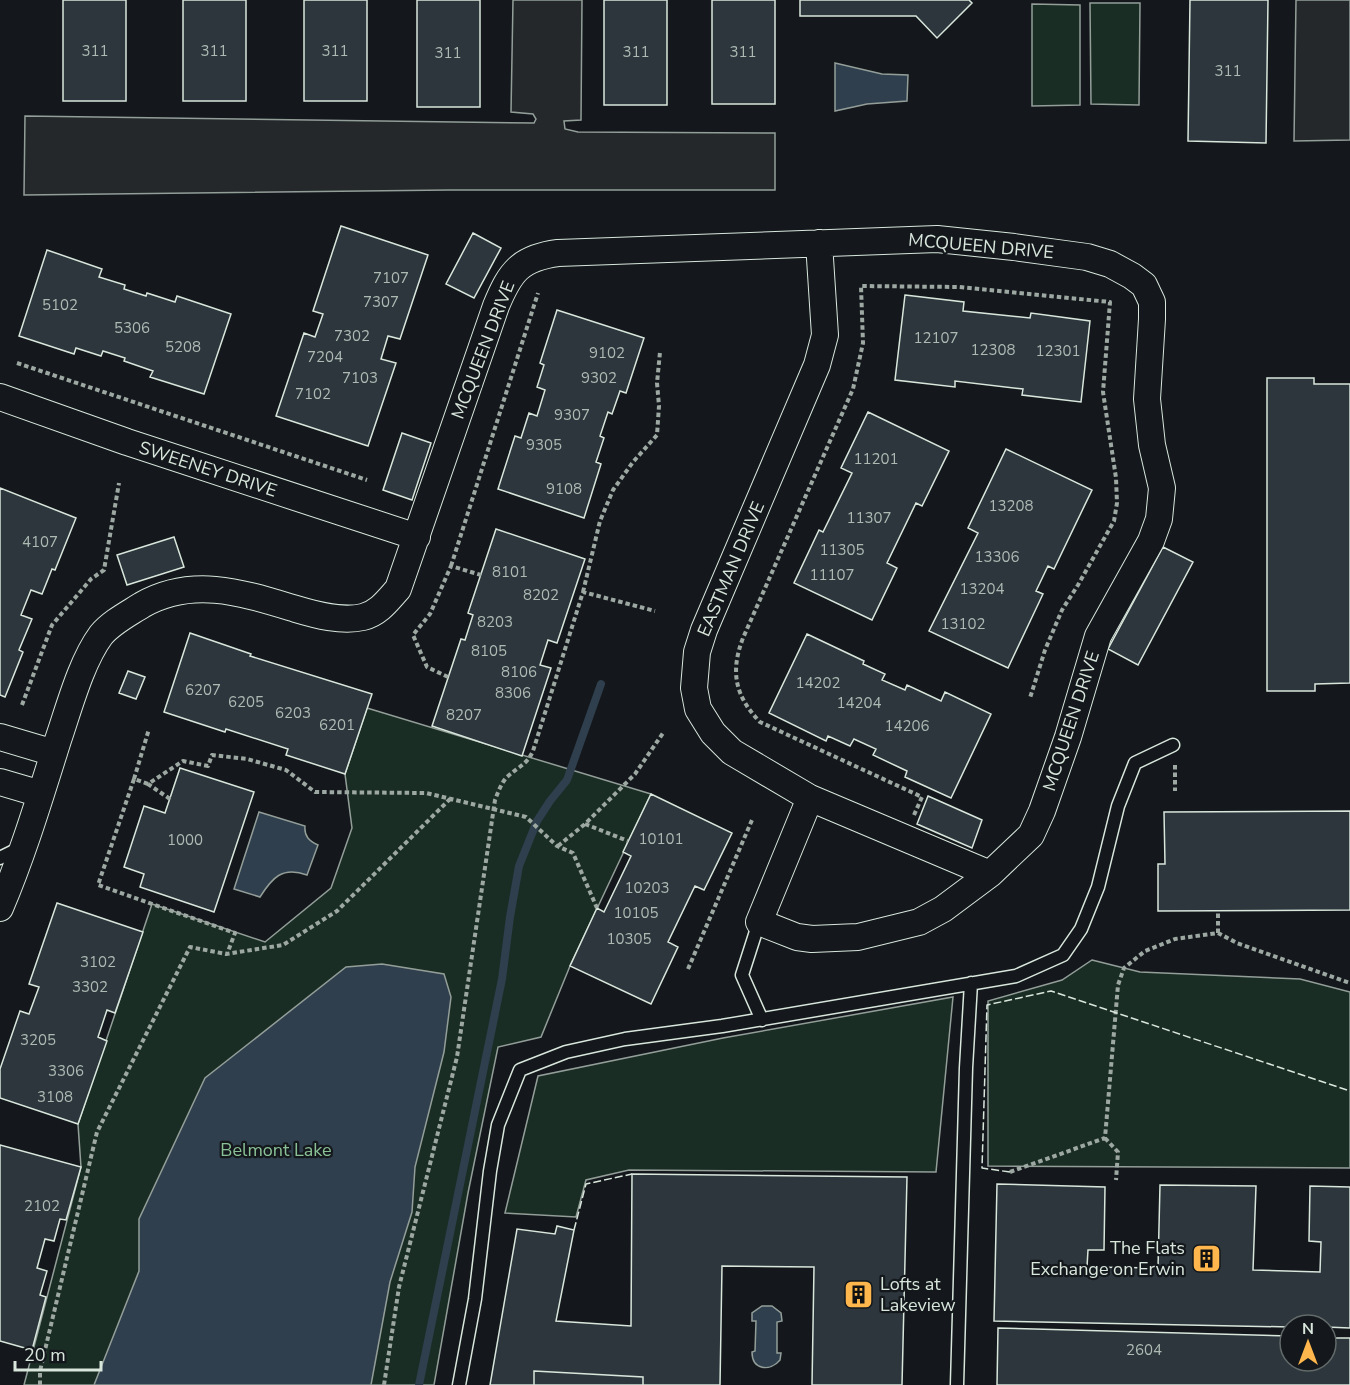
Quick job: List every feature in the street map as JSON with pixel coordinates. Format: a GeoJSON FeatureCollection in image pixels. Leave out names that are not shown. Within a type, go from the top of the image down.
{"type":"FeatureCollection","features":[{"type":"Feature","properties":{"kind":"street","name":"MCQUEEN DRIVE"},"geometry":{"type":"LineString","coordinates":[[0,908],[24,846],[73,694],[102,634],[120,618],[154,598],[190,589],[237,592],[336,618],[363,617],[381,609],[398,589],[496,306],[506,281],[527,260],[558,253],[938,239],[1087,257],[1110,264],[1132,276],[1144,285],[1152,302],[1147,399],[1152,445],[1161,488],[1159,519],[1151,541],[1098,636],[1068,737],[1042,811],[1031,835],[990,874],[943,909],[919,922],[858,937],[812,939],[797,937],[759,922]]}},
{"type":"Feature","properties":{"kind":"street","name":"EASTMAN DRIVE"},"geometry":{"type":"LineString","coordinates":[[819,243],[825,335],[817,365],[704,630],[697,652],[694,688],[698,709],[713,733],[732,752],[810,798],[990,874]]}},
{"type":"Feature","properties":{"kind":"street","name":"SWEENEY DRIVE"},"geometry":{"type":"LineString","coordinates":[[0,397],[138,446],[417,537]]}},
{"type":"Feature","properties":{"kind":"street"},"geometry":{"type":"LineString","coordinates":[[0,737],[54,753]]}},
{"type":"Feature","properties":{"kind":"street"},"geometry":{"type":"LineString","coordinates":[[0,782],[41,794]]}},
{"type":"Feature","properties":{"kind":"street"},"geometry":{"type":"LineString","coordinates":[[759,922],[810,798]]}},
{"type":"Feature","properties":{"kind":"lane"},"geometry":{"type":"LineString","coordinates":[[459,1385],[475,1299],[490,1171],[498,1125],[520,1070],[566,1052],[625,1039],[762,1020],[1016,976],[1063,955],[1081,929],[1098,887],[1118,806],[1135,763],[1173,746]]}},
{"type":"Feature","properties":{"kind":"lane"},"geometry":{"type":"LineString","coordinates":[[0,858],[24,846]]}},
{"type":"Feature","properties":{"kind":"lane"},"geometry":{"type":"LineString","coordinates":[[759,922],[742,975],[762,1020]]}},
{"type":"Feature","properties":{"kind":"lane"},"geometry":{"type":"LineString","coordinates":[[957,1385],[971,983]]}},
{"type":"Feature","properties":{"kind":"path"},"geometry":{"type":"LineString","coordinates":[[914,816],[922,797],[760,722],[749,711],[740,696],[736,679],[736,656],[743,638],[853,389],[863,343],[861,286],[959,287],[1110,302],[1103,392],[1116,478],[1117,503],[1114,521],[1062,610],[1045,650],[1030,698]]}},
{"type":"Feature","properties":{"kind":"path"},"geometry":{"type":"LineString","coordinates":[[448,677],[427,667],[413,635],[430,614],[451,566],[538,293]]}},
{"type":"Feature","properties":{"kind":"path"},"geometry":{"type":"LineString","coordinates":[[384,1385],[399,1287],[457,1057],[493,808],[499,789],[507,777],[528,761],[533,751],[583,592],[600,520],[613,490],[633,462],[657,435],[659,406],[657,383],[660,352]]}},
{"type":"Feature","properties":{"kind":"path"},"geometry":{"type":"LineString","coordinates":[[17,363],[367,480]]}},
{"type":"Feature","properties":{"kind":"path"},"geometry":{"type":"LineString","coordinates":[[22,705],[52,625],[91,579],[104,570],[119,483]]}},
{"type":"Feature","properties":{"kind":"path"},"geometry":{"type":"LineString","coordinates":[[451,566],[481,575]]}},
{"type":"Feature","properties":{"kind":"path"},"geometry":{"type":"LineString","coordinates":[[583,592],[654,611]]}},
{"type":"Feature","properties":{"kind":"path"},"geometry":{"type":"LineString","coordinates":[[149,729],[98,885],[236,933],[226,954]]}},
{"type":"Feature","properties":{"kind":"path"},"geometry":{"type":"LineString","coordinates":[[557,846],[585,824],[635,774],[663,733]]}},
{"type":"Feature","properties":{"kind":"path"},"geometry":{"type":"LineString","coordinates":[[148,784],[183,761],[208,766],[212,755],[247,759],[286,770],[315,792],[426,793],[493,808],[526,818],[557,846],[573,853],[597,908]]}},
{"type":"Feature","properties":{"kind":"path"},"geometry":{"type":"LineString","coordinates":[[1175,763],[1175,791]]}},
{"type":"Feature","properties":{"kind":"path"},"geometry":{"type":"LineString","coordinates":[[134,779],[148,784],[170,799]]}},
{"type":"Feature","properties":{"kind":"path"},"geometry":{"type":"LineString","coordinates":[[40,1385],[40,1371],[97,1132],[190,947],[226,954],[283,945],[337,911],[450,799]]}},
{"type":"Feature","properties":{"kind":"path"},"geometry":{"type":"LineString","coordinates":[[688,969],[752,820]]}},
{"type":"Feature","properties":{"kind":"path"},"geometry":{"type":"LineString","coordinates":[[585,824],[628,842]]}},
{"type":"Feature","properties":{"kind":"path"},"geometry":{"type":"LineString","coordinates":[[1218,911],[1218,933]]}},
{"type":"Feature","properties":{"kind":"path"},"geometry":{"type":"LineString","coordinates":[[1116,1180],[1118,1152],[1105,1138],[1118,985],[1124,968],[1145,951],[1174,939],[1218,933],[1237,943],[1350,983]]}},
{"type":"Feature","properties":{"kind":"path"},"geometry":{"type":"LineString","coordinates":[[1010,1172],[1105,1138]]}},
{"type":"Feature","properties":{"kind":"green space"},"geometry":{"type":"Polygon","coordinates":[[[1090,3],[1140,3],[1139,105],[1091,104],[1090,3]]]}},
{"type":"Feature","properties":{"kind":"green space"},"geometry":{"type":"Polygon","coordinates":[[[1032,4],[1080,5],[1080,105],[1032,106],[1032,4]]]}},
{"type":"Feature","properties":{"kind":"green space","name":"Belmont Lake"},"geometry":{"type":"Polygon","coordinates":[[[367,708],[651,794],[570,966],[541,1037],[498,1047],[468,1193],[434,1385],[24,1385],[81,1167],[78,1124],[152,904],[265,942],[331,888],[352,828],[345,774],[367,708]]]}},
{"type":"Feature","properties":{"kind":"green space"},"geometry":{"type":"Polygon","coordinates":[[[1092,960],[1140,972],[1300,979],[1350,992],[1350,1168],[988,1166],[988,1001],[1062,980],[1092,960]]]}},
{"type":"Feature","properties":{"kind":"green space"},"geometry":{"type":"Polygon","coordinates":[[[953,997],[936,1172],[629,1170],[586,1180],[576,1217],[505,1213],[538,1076],[723,1038],[953,997]]]}},
{"type":"Feature","properties":{"kind":"shaded area"},"geometry":{"type":"Polygon","coordinates":[[[513,0],[582,0],[581,120],[564,121],[565,129],[578,132],[775,133],[775,190],[449,190],[24,195],[25,116],[534,123],[536,119],[533,114],[511,112],[513,0]]]}},
{"type":"Feature","properties":{"kind":"shaded area"},"geometry":{"type":"Polygon","coordinates":[[[1296,0],[1350,0],[1350,140],[1294,141],[1296,0]]]}},
{"type":"Feature","properties":{"kind":"water"},"geometry":{"type":"Polygon","coordinates":[[[835,63],[882,74],[908,75],[907,101],[867,104],[835,111],[835,63]]]}},
{"type":"Feature","properties":{"kind":"water"},"geometry":{"type":"Polygon","coordinates":[[[259,812],[305,826],[308,838],[318,845],[307,875],[284,873],[269,884],[260,897],[234,889],[259,812]]]}},
{"type":"Feature","properties":{"kind":"water"},"geometry":{"type":"Polygon","coordinates":[[[382,964],[444,974],[451,997],[444,1052],[415,1167],[412,1212],[390,1282],[371,1385],[94,1385],[139,1271],[139,1219],[205,1078],[346,967],[382,964]]]}},
{"type":"Feature","properties":{"kind":"water"},"geometry":{"type":"Polygon","coordinates":[[[762,1306],[772,1306],[781,1313],[782,1321],[777,1322],[777,1353],[781,1353],[780,1360],[767,1367],[758,1366],[755,1363],[752,1352],[755,1351],[756,1321],[752,1321],[752,1313],[762,1306]]]}},
{"type":"Feature","properties":{"kind":"building"},"geometry":{"type":"Polygon","coordinates":[[[63,0],[126,0],[126,101],[63,101],[63,0]]]}},
{"type":"Feature","properties":{"kind":"building"},"geometry":{"type":"Polygon","coordinates":[[[183,0],[246,0],[246,101],[183,101],[183,0]]]}},
{"type":"Feature","properties":{"kind":"building"},"geometry":{"type":"Polygon","coordinates":[[[304,0],[367,0],[367,101],[304,101],[304,0]]]}},
{"type":"Feature","properties":{"kind":"building"},"geometry":{"type":"Polygon","coordinates":[[[417,0],[480,0],[480,107],[417,107],[417,0]]]}},
{"type":"Feature","properties":{"kind":"building"},"geometry":{"type":"Polygon","coordinates":[[[604,0],[667,0],[667,105],[604,105],[604,0]]]}},
{"type":"Feature","properties":{"kind":"building"},"geometry":{"type":"Polygon","coordinates":[[[712,0],[775,0],[775,104],[712,104],[712,0]]]}},
{"type":"Feature","properties":{"kind":"building"},"geometry":{"type":"Polygon","coordinates":[[[800,0],[969,0],[972,3],[937,38],[916,16],[800,16],[800,0]]]}},
{"type":"Feature","properties":{"kind":"building"},"geometry":{"type":"Polygon","coordinates":[[[1190,0],[1268,0],[1266,143],[1188,141],[1190,0]]]}},
{"type":"Feature","properties":{"kind":"building"},"geometry":{"type":"Polygon","coordinates":[[[341,226],[428,255],[400,339],[388,336],[381,359],[396,363],[368,446],[276,416],[304,333],[315,337],[323,314],[313,311],[341,226]]]}},
{"type":"Feature","properties":{"kind":"building"},"geometry":{"type":"Polygon","coordinates":[[[473,233],[501,248],[474,298],[446,284],[473,233]]]}},
{"type":"Feature","properties":{"kind":"building"},"geometry":{"type":"Polygon","coordinates":[[[47,250],[102,269],[99,277],[125,285],[124,289],[146,296],[147,293],[175,302],[177,296],[231,314],[204,394],[150,377],[153,371],[103,351],[101,356],[76,348],[74,354],[19,336],[47,250]]]}},
{"type":"Feature","properties":{"kind":"building"},"geometry":{"type":"Polygon","coordinates":[[[905,295],[964,302],[963,311],[1030,318],[1031,313],[1090,321],[1081,402],[1022,395],[1023,389],[955,381],[955,387],[895,380],[905,295]]]}},
{"type":"Feature","properties":{"kind":"building"},"geometry":{"type":"Polygon","coordinates":[[[557,310],[644,338],[626,393],[620,391],[612,414],[608,412],[600,436],[604,438],[596,462],[601,464],[584,518],[498,489],[515,436],[521,438],[529,413],[537,416],[545,390],[537,387],[544,365],[540,363],[557,310]]]}},
{"type":"Feature","properties":{"kind":"building"},"geometry":{"type":"Polygon","coordinates":[[[1267,378],[1314,378],[1314,384],[1350,384],[1350,683],[1315,684],[1315,691],[1267,691],[1267,378]]]}},
{"type":"Feature","properties":{"kind":"building"},"geometry":{"type":"Polygon","coordinates":[[[868,412],[949,451],[922,506],[916,503],[887,563],[897,568],[872,620],[794,583],[819,530],[823,532],[852,473],[841,468],[868,412]]]}},
{"type":"Feature","properties":{"kind":"building"},"geometry":{"type":"Polygon","coordinates":[[[402,433],[431,443],[412,500],[383,490],[402,433]]]}},
{"type":"Feature","properties":{"kind":"building"},"geometry":{"type":"Polygon","coordinates":[[[1006,449],[1092,490],[1054,569],[1048,566],[1036,591],[1043,594],[1008,668],[929,631],[978,533],[968,528],[1006,449]]]}},
{"type":"Feature","properties":{"kind":"building"},"geometry":{"type":"Polygon","coordinates":[[[0,488],[76,518],[55,570],[52,569],[42,594],[31,590],[21,615],[32,619],[19,650],[23,652],[5,697],[0,695],[0,488]]]}},
{"type":"Feature","properties":{"kind":"building"},"geometry":{"type":"Polygon","coordinates":[[[496,529],[585,559],[557,643],[548,640],[540,665],[551,668],[522,756],[432,726],[461,639],[465,640],[473,615],[468,613],[496,529]]]}},
{"type":"Feature","properties":{"kind":"building"},"geometry":{"type":"Polygon","coordinates":[[[174,537],[184,567],[127,585],[117,555],[174,537]]]}},
{"type":"Feature","properties":{"kind":"building"},"geometry":{"type":"Polygon","coordinates":[[[1163,547],[1193,562],[1138,665],[1108,649],[1163,547]]]}},
{"type":"Feature","properties":{"kind":"building"},"geometry":{"type":"Polygon","coordinates":[[[190,633],[251,654],[250,656],[372,694],[345,774],[286,755],[288,749],[164,712],[190,633]]]}},
{"type":"Feature","properties":{"kind":"building"},"geometry":{"type":"Polygon","coordinates":[[[807,634],[864,661],[863,664],[885,674],[882,680],[905,690],[907,685],[941,701],[945,692],[991,714],[951,798],[905,777],[907,771],[873,755],[876,749],[854,739],[850,746],[828,736],[826,741],[769,713],[807,634]]]}},
{"type":"Feature","properties":{"kind":"building"},"geometry":{"type":"Polygon","coordinates":[[[128,671],[145,677],[136,699],[119,693],[128,671]]]}},
{"type":"Feature","properties":{"kind":"building"},"geometry":{"type":"Polygon","coordinates":[[[180,768],[254,792],[214,912],[140,887],[144,874],[124,867],[144,806],[165,813],[180,768]]]}},
{"type":"Feature","properties":{"kind":"building"},"geometry":{"type":"Polygon","coordinates":[[[651,794],[732,833],[704,890],[695,886],[668,942],[678,947],[651,1004],[570,966],[597,908],[604,912],[631,856],[623,852],[651,794]]]}},
{"type":"Feature","properties":{"kind":"building"},"geometry":{"type":"Polygon","coordinates":[[[928,796],[982,820],[972,848],[917,824],[928,796]]]}},
{"type":"Feature","properties":{"kind":"building"},"geometry":{"type":"Polygon","coordinates":[[[1350,811],[1350,910],[1158,911],[1158,864],[1165,864],[1164,812],[1350,811]]]}},
{"type":"Feature","properties":{"kind":"building"},"geometry":{"type":"Polygon","coordinates":[[[57,903],[143,932],[115,1013],[107,1010],[98,1037],[107,1041],[78,1124],[0,1098],[0,1069],[20,1011],[29,1014],[39,987],[29,984],[57,903]]]}},
{"type":"Feature","properties":{"kind":"building"},"geometry":{"type":"Polygon","coordinates":[[[0,1145],[81,1167],[66,1220],[60,1219],[54,1241],[45,1239],[37,1268],[47,1271],[40,1295],[46,1297],[32,1350],[0,1341],[0,1145]]]}},
{"type":"Feature","properties":{"kind":"building","name":"Lofts at Lakeview"},"geometry":{"type":"Polygon","coordinates":[[[632,1174],[907,1177],[902,1385],[812,1385],[814,1267],[722,1266],[720,1385],[643,1385],[643,1377],[534,1371],[534,1385],[490,1385],[517,1229],[555,1234],[557,1226],[574,1230],[556,1321],[631,1326],[632,1174]]]}},
{"type":"Feature","properties":{"kind":"building","name":"The Flats Exchange on Erwin"},"geometry":{"type":"Polygon","coordinates":[[[997,1184],[1105,1187],[1104,1250],[1088,1250],[1087,1267],[1158,1268],[1160,1185],[1256,1186],[1253,1270],[1320,1272],[1321,1242],[1309,1241],[1310,1186],[1350,1187],[1350,1328],[1338,1328],[1338,1313],[1278,1313],[1278,1327],[994,1321],[997,1184]]]}},
{"type":"Feature","properties":{"kind":"building"},"geometry":{"type":"Polygon","coordinates":[[[998,1328],[1278,1336],[1278,1373],[1338,1373],[1338,1338],[1350,1338],[1350,1385],[997,1385],[998,1328]]]}},
{"type":"Feature","properties":{"kind":"building"},"geometry":{"type":"Polygon","coordinates":[[[534,1371],[643,1377],[643,1385],[534,1385],[534,1371]]]}},
{"type":"Feature","properties":{"kind":"waterway"},"geometry":{"type":"LineString","coordinates":[[419,1385],[502,979],[519,866],[537,821],[567,780],[601,684]]}},
{"type":"Feature","properties":{"kind":"fence"},"geometry":{"type":"LineString","coordinates":[[1010,1172],[982,1168],[987,1005],[1051,991],[1350,1091]]}},
{"type":"Feature","properties":{"kind":"fence"},"geometry":{"type":"LineString","coordinates":[[574,1230],[586,1184],[632,1174]]}},
{"type":"Feature","properties":{"kind":"place","name":"The Flats Exchange on Erwin"},"geometry":{"type":"Point","coordinates":[1206,1258]}},
{"type":"Feature","properties":{"kind":"place","name":"Lofts at Lakeview"},"geometry":{"type":"Point","coordinates":[859,1294]}}]}
